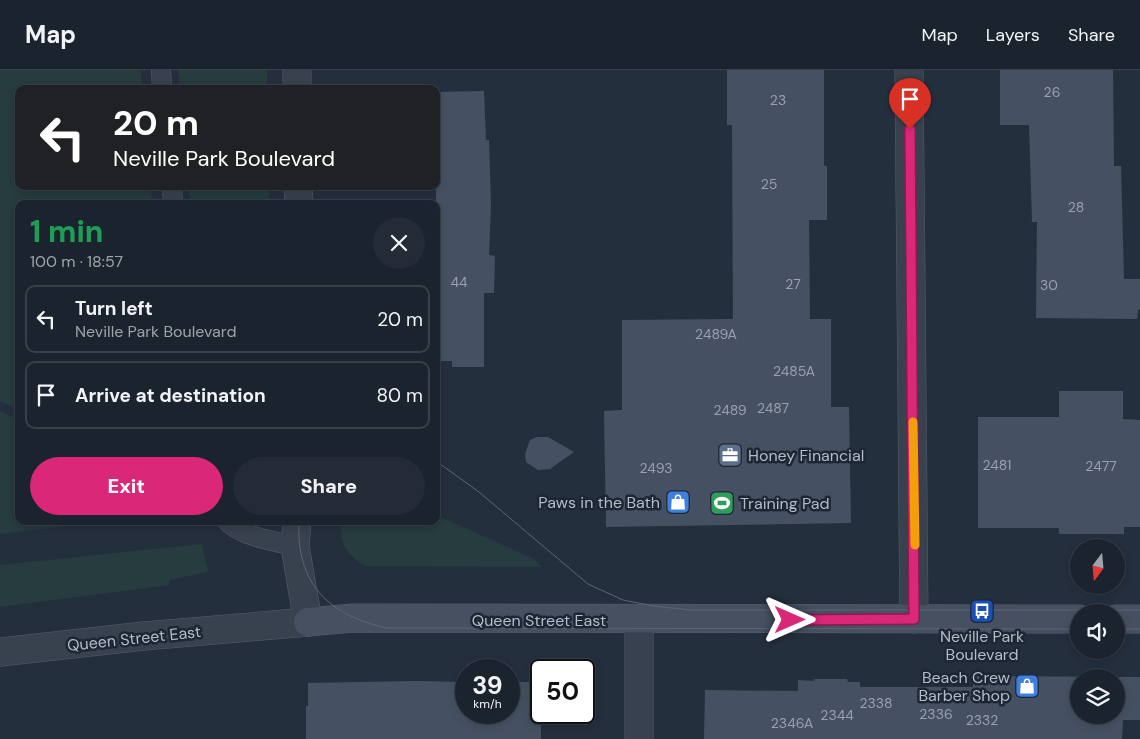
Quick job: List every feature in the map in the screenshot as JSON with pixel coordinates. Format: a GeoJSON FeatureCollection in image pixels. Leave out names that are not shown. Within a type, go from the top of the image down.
{"type":"FeatureCollection","features":[{"type":"Feature","properties":{"kind":"main road","name":"Queen Street East"},"geometry":{"type":"LineString","coordinates":[[308,622],[353,618],[1070,620]]}},
{"type":"Feature","properties":{"kind":"main road"},"geometry":{"type":"LineString","coordinates":[[1125,620],[1140,620]]}},
{"type":"Feature","properties":{"kind":"street"},"geometry":{"type":"LineString","coordinates":[[297,70],[297,85]]}},
{"type":"Feature","properties":{"kind":"street"},"geometry":{"type":"LineString","coordinates":[[909,70],[914,619]]}},
{"type":"Feature","properties":{"kind":"street"},"geometry":{"type":"LineString","coordinates":[[296,534],[308,622]]}},
{"type":"Feature","properties":{"kind":"street"},"geometry":{"type":"LineString","coordinates":[[639,620],[639,739]]}},
{"type":"Feature","properties":{"kind":"street","name":"Queen Street East"},"geometry":{"type":"LineString","coordinates":[[0,652],[144,636],[308,622]]}},
{"type":"Feature","properties":{"kind":"lane"},"geometry":{"type":"LineString","coordinates":[[161,70],[162,85]]}},
{"type":"Feature","properties":{"kind":"lane"},"geometry":{"type":"LineString","coordinates":[[230,525],[257,537],[296,534]]}},
{"type":"Feature","properties":{"kind":"green space"},"geometry":{"type":"Polygon","coordinates":[[[0,70],[141,70],[142,85],[15,85],[15,190],[151,190],[152,200],[15,200],[15,408],[0,401],[0,70]]]}},
{"type":"Feature","properties":{"kind":"green space"},"geometry":{"type":"Polygon","coordinates":[[[178,70],[267,70],[267,85],[180,85],[178,70]]]}},
{"type":"Feature","properties":{"kind":"green space"},"geometry":{"type":"Polygon","coordinates":[[[189,190],[269,190],[269,200],[190,200],[189,190]]]}},
{"type":"Feature","properties":{"kind":"green space"},"geometry":{"type":"Polygon","coordinates":[[[0,411],[15,418],[15,525],[69,525],[0,534],[0,411]]]}},
{"type":"Feature","properties":{"kind":"green space"},"geometry":{"type":"Polygon","coordinates":[[[440,517],[534,559],[542,567],[365,566],[348,552],[342,537],[340,525],[440,525],[440,517]]]}},
{"type":"Feature","properties":{"kind":"green space"},"geometry":{"type":"Polygon","coordinates":[[[202,544],[208,572],[169,580],[169,585],[0,607],[0,565],[202,544]]]}},
{"type":"Feature","properties":{"kind":"building"},"geometry":{"type":"Polygon","coordinates":[[[727,70],[824,70],[824,166],[827,166],[827,220],[809,220],[810,319],[831,319],[831,407],[849,407],[851,523],[606,527],[604,411],[622,410],[622,320],[733,319],[732,125],[727,125],[727,70]]]}},
{"type":"Feature","properties":{"kind":"building"},"geometry":{"type":"Polygon","coordinates":[[[1000,70],[1113,70],[1114,166],[1121,166],[1124,279],[1140,279],[1140,309],[1138,310],[1137,319],[1036,318],[1037,222],[1032,222],[1029,125],[1000,125],[1000,70]]]}},
{"type":"Feature","properties":{"kind":"building"},"geometry":{"type":"Polygon","coordinates":[[[484,91],[486,140],[489,140],[491,204],[489,255],[495,256],[494,293],[484,293],[484,367],[452,367],[452,361],[440,361],[440,200],[436,200],[436,190],[440,190],[440,92],[484,91]]]}},
{"type":"Feature","properties":{"kind":"building"},"geometry":{"type":"Polygon","coordinates":[[[1059,391],[1123,391],[1123,419],[1140,420],[1140,527],[1124,527],[1124,534],[1059,534],[1059,528],[978,528],[978,417],[1059,417],[1059,391]]]}},
{"type":"Feature","properties":{"kind":"building"},"geometry":{"type":"Polygon","coordinates":[[[537,437],[548,437],[574,452],[550,469],[538,470],[526,462],[525,454],[530,440],[537,437]]]}},
{"type":"Feature","properties":{"kind":"building"},"geometry":{"type":"Polygon","coordinates":[[[973,676],[1070,677],[1070,724],[1123,724],[1122,739],[704,739],[705,690],[798,691],[798,680],[814,681],[814,679],[847,679],[848,682],[860,682],[860,687],[973,687],[973,676]]]}},
{"type":"Feature","properties":{"kind":"building"},"geometry":{"type":"Polygon","coordinates":[[[1125,677],[1140,677],[1140,720],[1125,720],[1125,677]]]}},
{"type":"Feature","properties":{"kind":"building"},"geometry":{"type":"Polygon","coordinates":[[[455,682],[455,724],[520,724],[520,682],[530,682],[530,724],[541,724],[541,739],[306,739],[308,683],[455,682]]]}},
{"type":"Feature","properties":{"kind":"tram line"},"geometry":{"type":"LineString","coordinates":[[440,464],[479,492],[588,584],[623,600],[690,610],[1140,610]]}},
{"type":"Feature","properties":{"kind":"tram line"},"geometry":{"type":"LineString","coordinates":[[299,525],[299,543],[303,562],[310,579],[320,593],[332,605],[348,615],[387,628],[1070,629]]}},
{"type":"Feature","properties":{"kind":"tram line"},"geometry":{"type":"LineString","coordinates":[[1125,629],[1140,629]]}},
{"type":"Feature","properties":{"kind":"slow traffic"},"geometry":{"type":"LineString","coordinates":[[913,422],[915,545]]}},
{"type":"Feature","properties":{"kind":"place","name":"Honey Financial"},"geometry":{"type":"Point","coordinates":[730,455]}},
{"type":"Feature","properties":{"kind":"place","name":"Paws in the Bath"},"geometry":{"type":"Point","coordinates":[678,502]}},
{"type":"Feature","properties":{"kind":"place","name":"Training Pad"},"geometry":{"type":"Point","coordinates":[722,503]}},
{"type":"Feature","properties":{"kind":"place","name":"Neville Park Boulevard"},"geometry":{"type":"Point","coordinates":[982,611]}},
{"type":"Feature","properties":{"kind":"place","name":"Beach Crew Barber Shop"},"geometry":{"type":"Point","coordinates":[1027,686]}},
{"type":"Feature","properties":{"kind":"route"},"geometry":{"type":"LineString","coordinates":[[790,620],[914,619],[910,129]]}}]}
